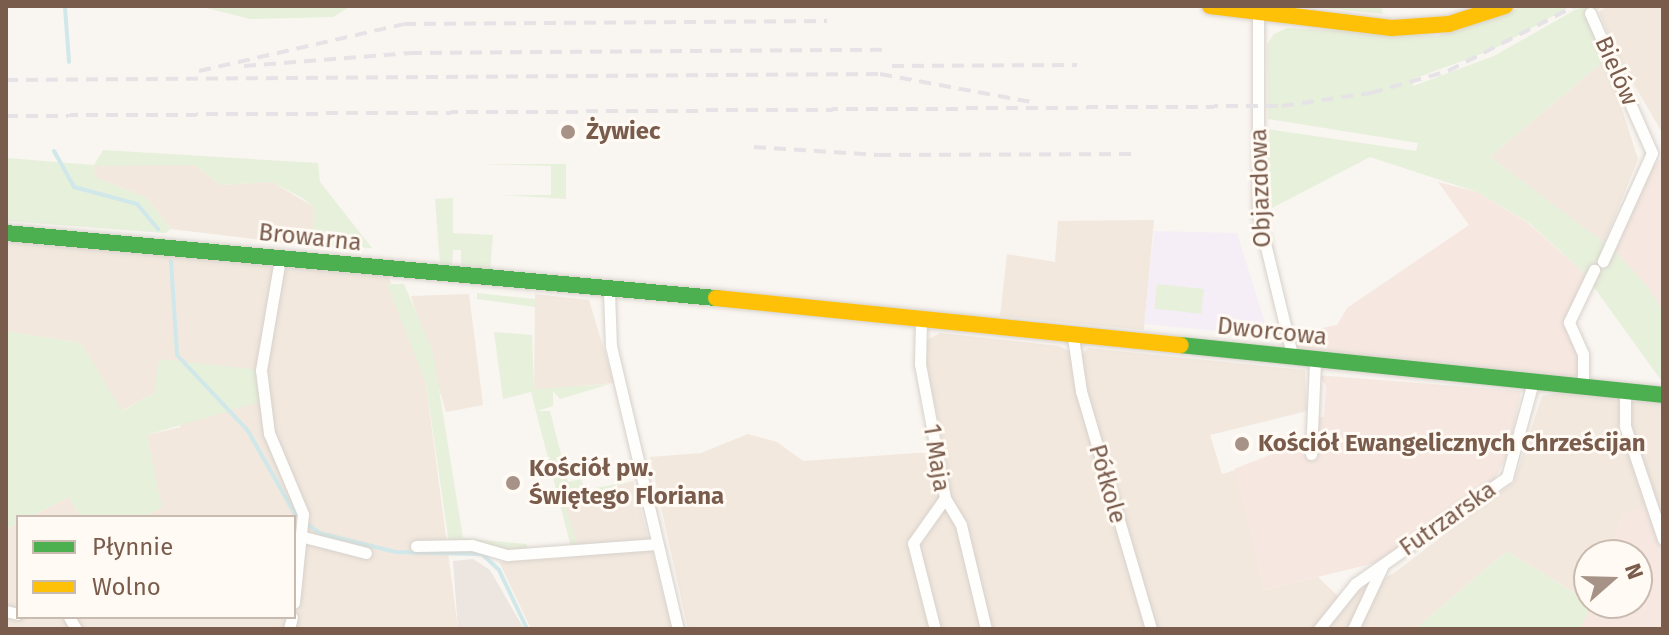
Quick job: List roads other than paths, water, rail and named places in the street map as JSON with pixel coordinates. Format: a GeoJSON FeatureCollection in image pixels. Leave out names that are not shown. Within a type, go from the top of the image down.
{"type":"FeatureCollection","features":[{"type":"Feature","properties":{"kind":"street"},"geometry":{"type":"LineString","coordinates":[[1210,6],[1404,28],[1505,6]]}},
{"type":"Feature","properties":{"kind":"street","name":"Objazdowa"},"geometry":{"type":"LineString","coordinates":[[1258,13],[1258,214],[1293,359]]}},
{"type":"Feature","properties":{"kind":"street","name":"Bielów"},"geometry":{"type":"LineString","coordinates":[[1590,13],[1652,153]]}},
{"type":"Feature","properties":{"kind":"street"},"geometry":{"type":"LineString","coordinates":[[1583,387],[1583,354],[1569,322],[1652,153],[1663,145]]}},
{"type":"Feature","properties":{"kind":"street","name":"Browarna"},"geometry":{"type":"LineString","coordinates":[[6,233],[609,292]]}},
{"type":"Feature","properties":{"kind":"street"},"geometry":{"type":"LineString","coordinates":[[280,259],[263,401],[277,460],[301,525],[296,581]]}},
{"type":"Feature","properties":{"kind":"street"},"geometry":{"type":"LineString","coordinates":[[609,292],[611,346],[678,629]]}},
{"type":"Feature","properties":{"kind":"street","name":"Dworcowa"},"geometry":{"type":"LineString","coordinates":[[609,292],[1663,395]]}},
{"type":"Feature","properties":{"kind":"street","name":"1 Maja"},"geometry":{"type":"LineString","coordinates":[[921,322],[920,364],[945,498],[913,543],[935,629]]}},
{"type":"Feature","properties":{"kind":"street","name":"Półkole"},"geometry":{"type":"LineString","coordinates":[[1073,337],[1081,391],[1151,629]]}},
{"type":"Feature","properties":{"kind":"street"},"geometry":{"type":"LineString","coordinates":[[1311,454],[1315,361]]}},
{"type":"Feature","properties":{"kind":"street","name":"Futrzarska"},"geometry":{"type":"LineString","coordinates":[[1319,629],[1339,599],[1507,477],[1533,382]]}},
{"type":"Feature","properties":{"kind":"street"},"geometry":{"type":"LineString","coordinates":[[1625,392],[1625,426],[1663,539]]}},
{"type":"Feature","properties":{"kind":"street"},"geometry":{"type":"LineString","coordinates":[[945,498],[961,525],[986,629]]}},
{"type":"Feature","properties":{"kind":"street"},"geometry":{"type":"LineString","coordinates":[[301,525],[366,553]]}},
{"type":"Feature","properties":{"kind":"street"},"geometry":{"type":"LineString","coordinates":[[416,546],[472,545],[508,555],[657,544]]}},
{"type":"Feature","properties":{"kind":"street"},"geometry":{"type":"LineString","coordinates":[[1353,629],[1383,565]]}},
{"type":"Feature","properties":{"kind":"waterway"},"geometry":{"type":"LineString","coordinates":[[65,7],[69,62]]}},
{"type":"Feature","properties":{"kind":"waterway"},"geometry":{"type":"LineString","coordinates":[[54,151],[74,187],[137,204],[158,229]]}},
{"type":"Feature","properties":{"kind":"waterway"},"geometry":{"type":"LineString","coordinates":[[171,261],[177,355],[248,431],[295,514],[319,533],[396,552],[482,554],[499,570],[527,629]]}},
{"type":"Feature","properties":{"kind":"railway"},"geometry":{"type":"LineString","coordinates":[[6,116],[1282,106],[1371,93],[1448,71],[1575,6]]}},
{"type":"Feature","properties":{"kind":"railway"},"geometry":{"type":"LineString","coordinates":[[199,71],[404,24],[827,21]]}},
{"type":"Feature","properties":{"kind":"railway"},"geometry":{"type":"LineString","coordinates":[[244,66],[410,53],[885,50]]}},
{"type":"Feature","properties":{"kind":"railway"},"geometry":{"type":"LineString","coordinates":[[892,66],[1077,65]]}},
{"type":"Feature","properties":{"kind":"railway"},"geometry":{"type":"LineString","coordinates":[[6,80],[880,74],[1031,102]]}},
{"type":"Feature","properties":{"kind":"railway"},"geometry":{"type":"LineString","coordinates":[[754,147],[879,155],[1133,154]]}},
{"type":"Feature","properties":{"kind":"place","name":"Żywiec"},"geometry":{"type":"Point","coordinates":[568,132]}},
{"type":"Feature","properties":{"kind":"place","name":"Kościół Ewangelicznych Chrześcijan"},"geometry":{"type":"Point","coordinates":[1242,444]}},
{"type":"Feature","properties":{"kind":"place","name":"Kościół pw. Świętego Floriana"},"geometry":{"type":"Point","coordinates":[513,483]}}]}
